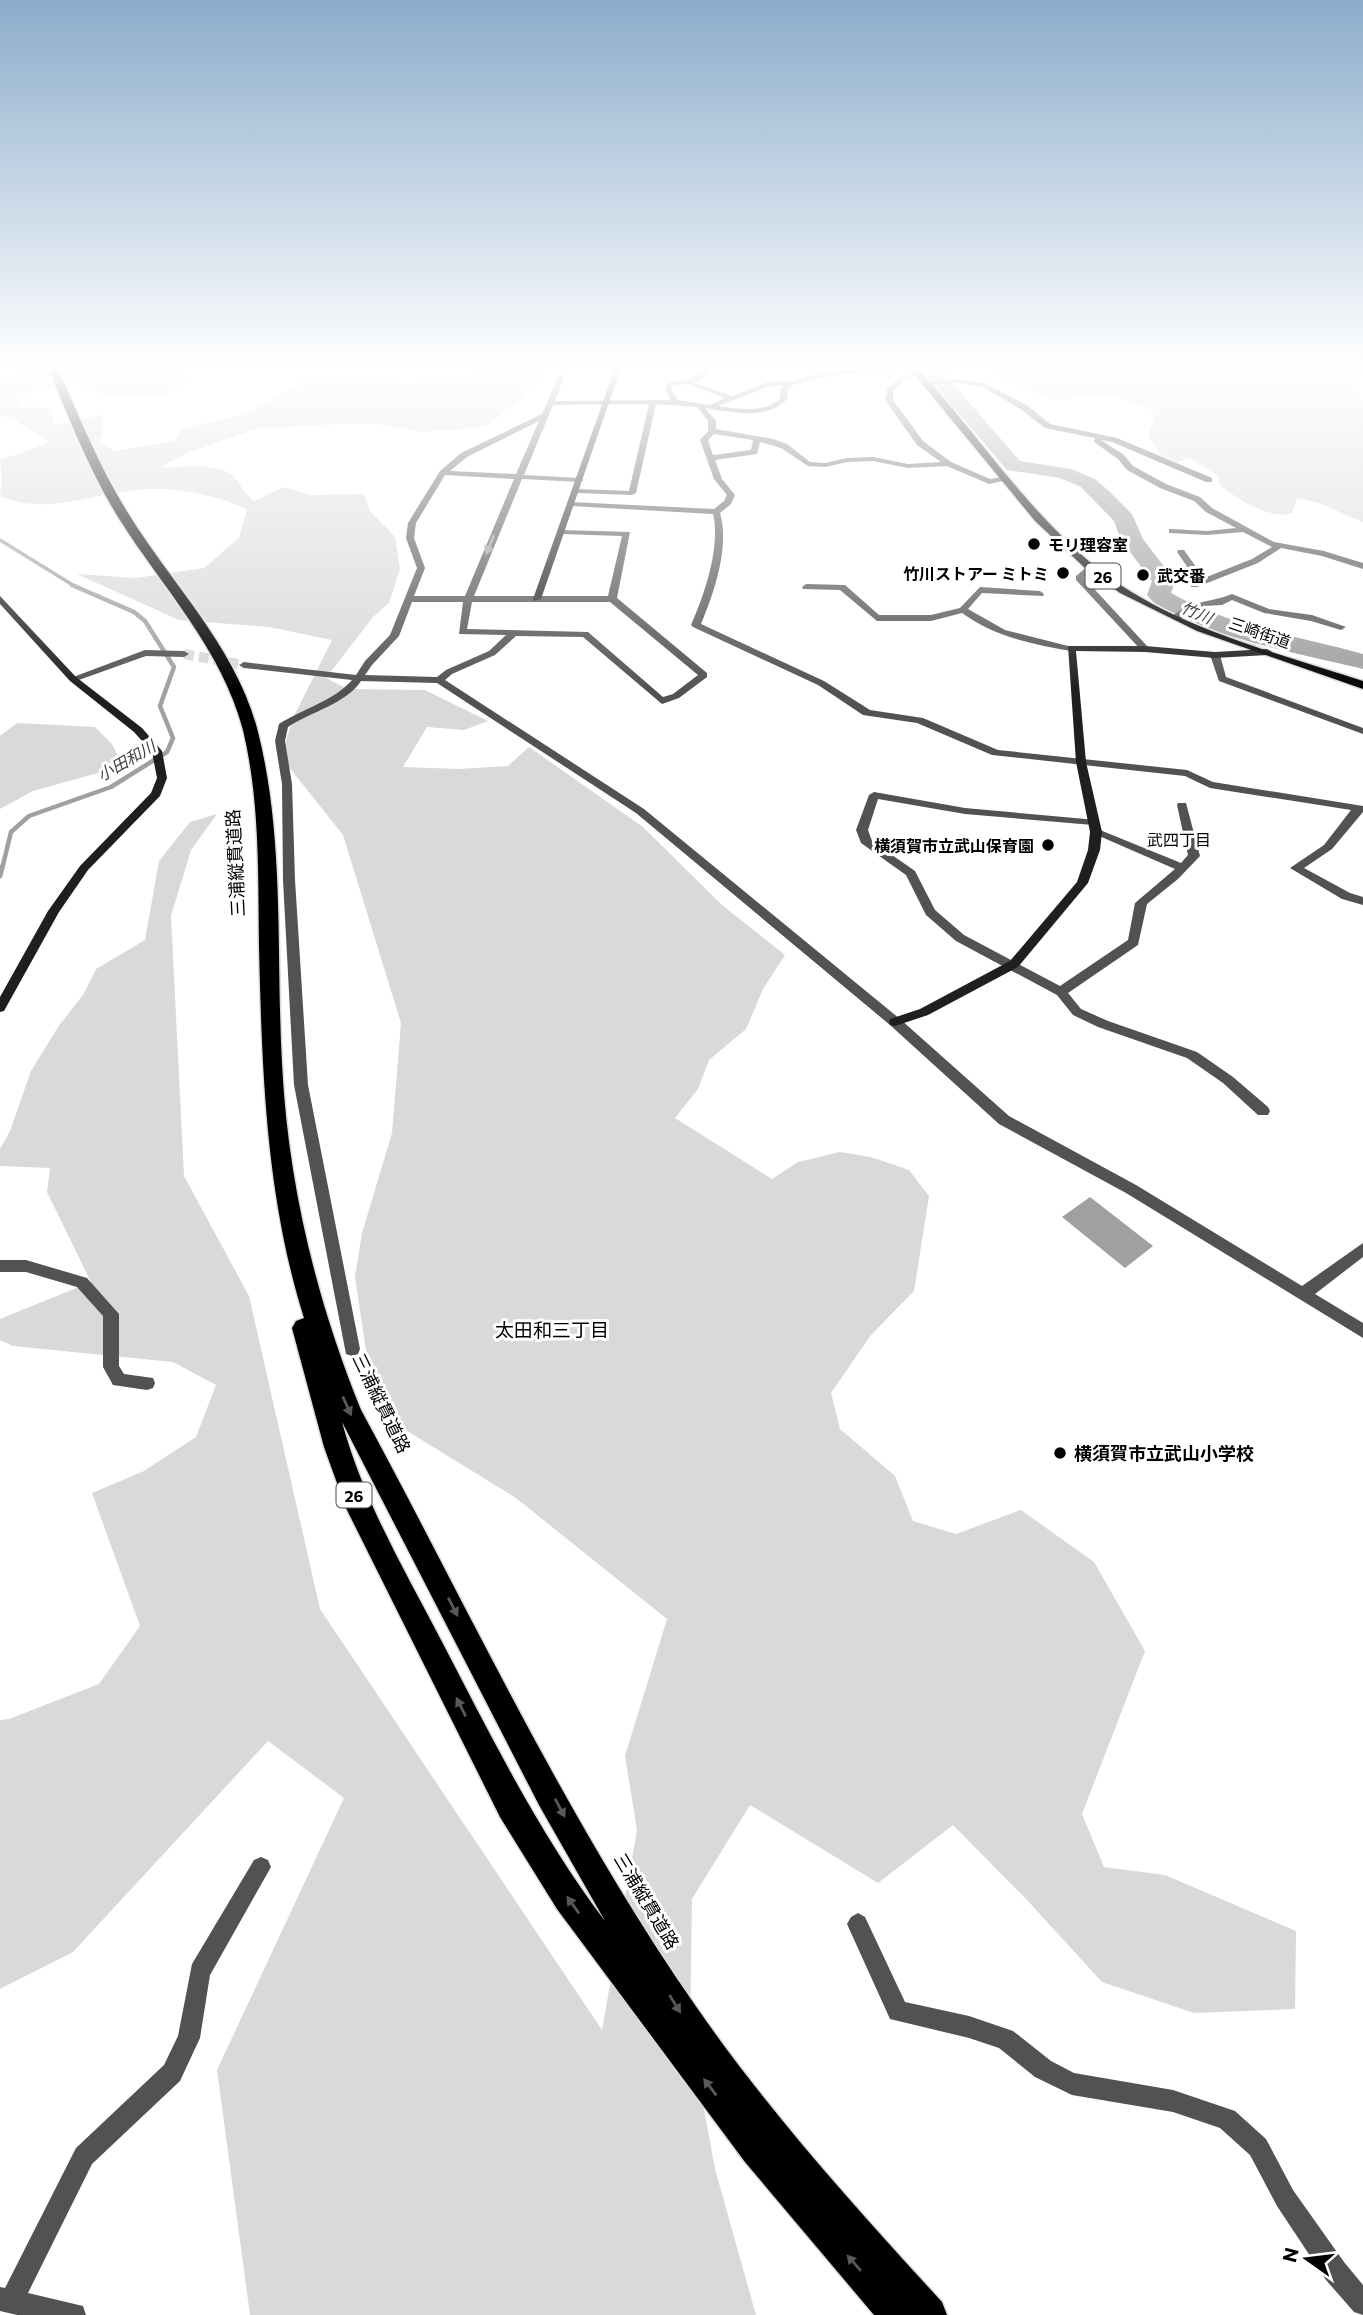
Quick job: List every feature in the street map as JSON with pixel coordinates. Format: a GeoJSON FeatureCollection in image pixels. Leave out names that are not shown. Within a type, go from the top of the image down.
{"type":"FeatureCollection","features":[{"type":"Feature","properties":{"kind":"highway","name":"三浦縦貫道路"},"geometry":{"type":"LineString","coordinates":[[99,476],[217,671],[235,710],[246,749],[255,837],[263,1094],[274,1192],[283,1242],[308,1343],[336,1447],[359,1508],[511,1806],[568,1898],[757,2150],[913,2309]]}},
{"type":"Feature","properties":{"kind":"highway","name":"三浦縦貫道路"},"geometry":{"type":"LineString","coordinates":[[140,547],[218,657],[250,725],[260,781],[264,836],[279,1141],[293,1227],[310,1301],[329,1363],[350,1414],[570,1827],[682,2014],[771,2137],[913,2309]]}},
{"type":"Feature","properties":{"kind":"main road","name":"三崎街道"},"geometry":{"type":"LineString","coordinates":[[1005,478],[1058,540],[1119,587],[1176,617],[1363,685]]}},
{"type":"Feature","properties":{"kind":"street"},"geometry":{"type":"LineString","coordinates":[[352,1349],[301,1085],[289,880],[288,784],[280,741],[284,726],[301,713],[340,696],[354,685],[394,636],[421,568],[410,538],[412,523],[442,476]]}},
{"type":"Feature","properties":{"kind":"street"},"geometry":{"type":"LineString","coordinates":[[494,476],[580,480]]}},
{"type":"Feature","properties":{"kind":"street"},"geometry":{"type":"LineString","coordinates":[[537,599],[581,476]]}},
{"type":"Feature","properties":{"kind":"street"},"geometry":{"type":"LineString","coordinates":[[576,491],[632,493],[636,476]]}},
{"type":"Feature","properties":{"kind":"street"},"geometry":{"type":"LineString","coordinates":[[571,504],[716,512],[728,502],[731,495],[717,476]]}},
{"type":"Feature","properties":{"kind":"street"},"geometry":{"type":"LineString","coordinates":[[975,476],[989,482],[1005,478]]}},
{"type":"Feature","properties":{"kind":"street"},"geometry":{"type":"LineString","coordinates":[[1145,476],[1197,499],[1209,510],[1279,546],[1324,554],[1363,566]]}},
{"type":"Feature","properties":{"kind":"street"},"geometry":{"type":"LineString","coordinates":[[1200,476],[1209,480]]}},
{"type":"Feature","properties":{"kind":"street"},"geometry":{"type":"LineString","coordinates":[[408,599],[468,599],[537,599],[612,599],[704,675],[676,696],[662,701],[585,634],[462,632],[468,599],[518,477]]}},
{"type":"Feature","properties":{"kind":"street"},"geometry":{"type":"LineString","coordinates":[[716,512],[720,526],[713,580],[696,625],[821,683],[867,713],[919,720],[996,753],[1187,773],[1210,785],[1361,808]]}},
{"type":"Feature","properties":{"kind":"street"},"geometry":{"type":"LineString","coordinates":[[1172,531],[1207,533],[1248,529]]}},
{"type":"Feature","properties":{"kind":"street"},"geometry":{"type":"LineString","coordinates":[[561,532],[627,534],[612,599]]}},
{"type":"Feature","properties":{"kind":"street"},"geometry":{"type":"LineString","coordinates":[[1181,552],[1198,583],[1255,561],[1279,546]]}},
{"type":"Feature","properties":{"kind":"street"},"geometry":{"type":"LineString","coordinates":[[1091,568],[1079,578],[1145,649]]}},
{"type":"Feature","properties":{"kind":"street"},"geometry":{"type":"LineString","coordinates":[[806,587],[842,587],[877,618],[931,618],[963,611],[979,590],[1040,594]]}},
{"type":"Feature","properties":{"kind":"street"},"geometry":{"type":"LineString","coordinates":[[1176,617],[1202,603],[1222,602],[1232,597],[1267,611],[1312,618],[1341,627]]}},
{"type":"Feature","properties":{"kind":"street"},"geometry":{"type":"LineString","coordinates":[[0,599],[73,679],[138,730],[157,751],[162,778],[156,794],[84,868],[54,911],[0,1008]]}},
{"type":"Feature","properties":{"kind":"street"},"geometry":{"type":"LineString","coordinates":[[963,611],[985,627],[1012,637],[1071,648],[1145,649],[1215,655],[1267,652]]}},
{"type":"Feature","properties":{"kind":"street"},"geometry":{"type":"LineString","coordinates":[[439,680],[449,672],[492,653],[514,633]]}},
{"type":"Feature","properties":{"kind":"street"},"geometry":{"type":"LineString","coordinates":[[895,1022],[924,1012],[1014,964],[1082,883],[1094,850],[1094,827],[1081,762],[1071,648]]}},
{"type":"Feature","properties":{"kind":"street"},"geometry":{"type":"LineString","coordinates":[[73,679],[145,653],[184,654]]}},
{"type":"Feature","properties":{"kind":"street"},"geometry":{"type":"LineString","coordinates":[[1215,655],[1222,679],[1363,731]]}},
{"type":"Feature","properties":{"kind":"street"},"geometry":{"type":"LineString","coordinates":[[244,665],[358,678],[439,680],[640,811],[895,1022],[1004,1120],[1131,1189],[1363,1331]]}},
{"type":"Feature","properties":{"kind":"street"},"geometry":{"type":"LineString","coordinates":[[1182,868],[1094,827],[965,811],[874,795],[862,830],[867,843],[911,873],[930,912],[960,937],[1014,964],[1061,992],[1077,1012],[1192,1055],[1228,1080],[1263,1111]]}},
{"type":"Feature","properties":{"kind":"street"},"geometry":{"type":"LineString","coordinates":[[1061,992],[1134,942],[1141,903],[1194,856],[1182,805]]}},
{"type":"Feature","properties":{"kind":"street"},"geometry":{"type":"LineString","coordinates":[[1361,808],[1328,847],[1296,868],[1346,896],[1363,901]]}},
{"type":"Feature","properties":{"kind":"street"},"geometry":{"type":"LineString","coordinates":[[1304,1293],[1363,1249]]}},
{"type":"Feature","properties":{"kind":"street"},"geometry":{"type":"LineString","coordinates":[[0,1266],[26,1266],[82,1282],[111,1314],[111,1367],[119,1380],[147,1383]]}},
{"type":"Feature","properties":{"kind":"street"},"geometry":{"type":"LineString","coordinates":[[74,2315],[6,2300],[84,2156],[172,2073],[189,2038],[200,1972],[261,1867]]}},
{"type":"Feature","properties":{"kind":"street"},"geometry":{"type":"LineString","coordinates":[[858,1924],[898,2011],[968,2027],[1005,2039],[1043,2069],[1072,2084],[1173,2101],[1227,2119],[1258,2147],[1285,2198],[1335,2271],[1363,2303]]}},
{"type":"Feature","properties":{"kind":"shaded area"},"geometry":{"type":"Polygon","coordinates":[[[233,476],[254,501],[284,487],[311,495],[364,494],[370,511],[395,537],[400,569],[389,603],[373,617],[326,678],[348,689],[425,690],[488,721],[464,730],[427,727],[403,767],[459,769],[508,766],[529,747],[643,827],[722,905],[785,955],[763,989],[746,1029],[709,1060],[698,1089],[675,1118],[772,1179],[798,1162],[840,1152],[871,1157],[909,1170],[929,1196],[914,1291],[871,1335],[831,1393],[840,1429],[895,1476],[913,1521],[956,1534],[1021,1510],[1094,1562],[1145,1651],[1082,1814],[1104,1867],[1165,1875],[1296,1931],[1295,2009],[1194,2013],[1102,1982],[953,1825],[878,1883],[750,1805],[692,1899],[690,2033],[715,2169],[756,2315],[250,2315],[217,2070],[344,1798],[268,1741],[73,1952],[0,1989],[0,1720],[9,1719],[99,1684],[140,1626],[92,1493],[144,1471],[196,1437],[216,1385],[173,1362],[13,1346],[0,1340],[0,1319],[91,1282],[47,1192],[50,1168],[0,1166],[0,1149],[10,1131],[31,1071],[58,1027],[83,995],[96,969],[145,940],[159,861],[190,822],[217,814],[191,850],[171,916],[184,1176],[249,1296],[320,1609],[602,2030],[637,1830],[625,1756],[667,1619],[516,1498],[391,1421],[367,1357],[355,1277],[362,1233],[392,1133],[401,1023],[343,835],[281,757],[293,718],[332,640],[269,627],[179,620],[77,574],[136,578],[204,568],[239,538],[247,509],[199,494],[160,489],[129,491],[55,504],[18,502],[0,496],[2,478],[233,476]]]}},
{"type":"Feature","properties":{"kind":"shaded area"},"geometry":{"type":"Polygon","coordinates":[[[1363,476],[1363,522],[1319,503],[1297,498],[1292,513],[1274,514],[1264,511],[1227,491],[1220,485],[1219,477],[1363,476]]]}},
{"type":"Feature","properties":{"kind":"shaded area"},"geometry":{"type":"Polygon","coordinates":[[[17,723],[95,727],[112,744],[123,766],[33,791],[0,809],[0,736],[17,723]]]}},
{"type":"Feature","properties":{"kind":"shaded area"},"geometry":{"type":"Polygon","coordinates":[[[1090,1197],[1153,1246],[1125,1268],[1062,1217],[1090,1197]]]}},
{"type":"Feature","properties":{"kind":"waterway","name":"竹川"},"geometry":{"type":"LineString","coordinates":[[1071,476],[1088,483],[1124,519],[1132,540],[1164,581],[1159,595],[1182,609],[1232,628],[1363,662]]}},
{"type":"Feature","properties":{"kind":"waterway","name":"小田和川"},"geometry":{"type":"LineString","coordinates":[[0,540],[75,586]]}},
{"type":"Feature","properties":{"kind":"waterway","name":"小田和川"},"geometry":{"type":"LineString","coordinates":[[2,869],[11,832],[29,816],[111,787],[167,752],[173,738],[160,706],[174,667],[145,621],[134,612],[75,586]]}},
{"type":"Feature","properties":{"kind":"waterway","name":"小田和川"},"geometry":{"type":"LineString","coordinates":[[0,876],[2,867]]}},
{"type":"Feature","properties":{"kind":"tunnel"},"geometry":{"type":"LineString","coordinates":[[184,654],[244,665]]}},
{"type":"Feature","properties":{"kind":"place","name":"モリ理容室"},"geometry":{"type":"Point","coordinates":[1034,544]}},
{"type":"Feature","properties":{"kind":"place","name":"竹川ストアー ミトミ"},"geometry":{"type":"Point","coordinates":[1063,573]}},
{"type":"Feature","properties":{"kind":"place","name":"武交番"},"geometry":{"type":"Point","coordinates":[1143,575]}},
{"type":"Feature","properties":{"kind":"place","name":"横須賀市立武山保育園"},"geometry":{"type":"Point","coordinates":[1048,845]}},
{"type":"Feature","properties":{"kind":"place","name":"横須賀市立武山小学校"},"geometry":{"type":"Point","coordinates":[1060,1453]}},
{"type":"Feature","properties":{"kind":"district","name":"武四丁目"},"geometry":{"type":"Point","coordinates":[1179,839]}},
{"type":"Feature","properties":{"kind":"district","name":"太田和三丁目"},"geometry":{"type":"Point","coordinates":[552,1329]}}]}
